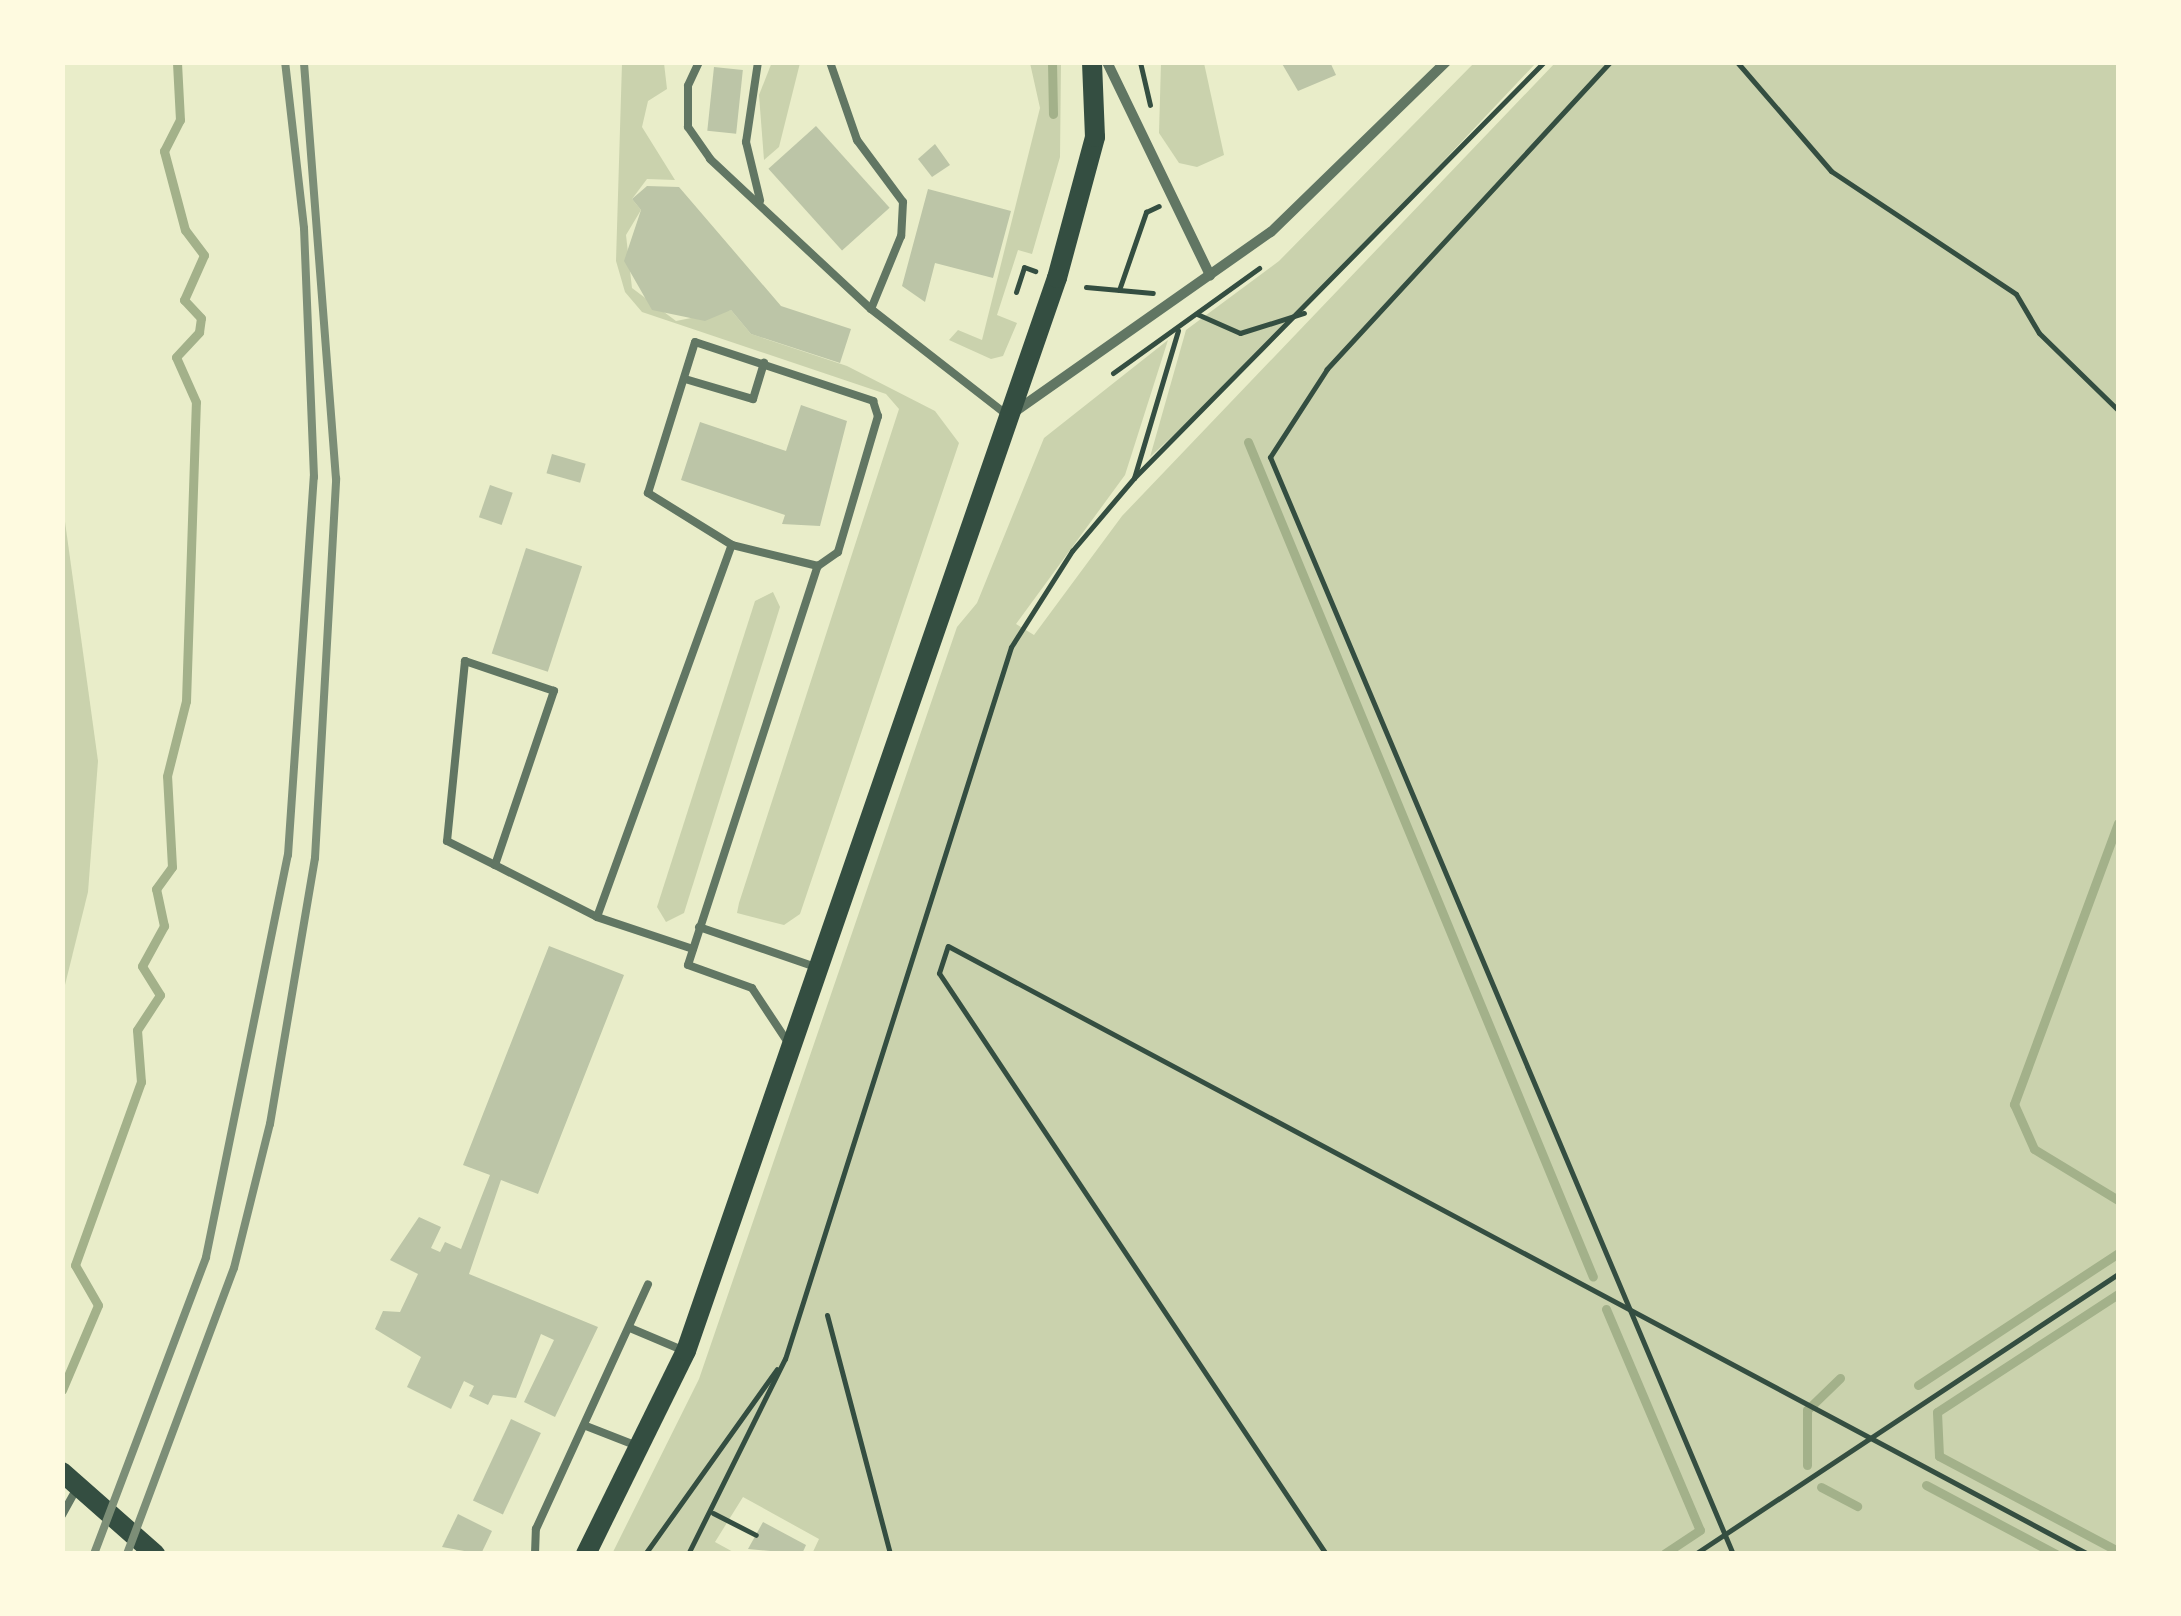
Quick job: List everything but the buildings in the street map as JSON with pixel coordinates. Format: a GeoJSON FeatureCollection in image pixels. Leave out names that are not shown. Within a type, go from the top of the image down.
{"type":"FeatureCollection","features":[{"type":"Feature","properties":{"kind":"main road"},"geometry":{"type":"LineString","coordinates":[[586,1554],[645,1449],[686,1352],[1009,416],[1088,178],[1092,62]]}},
{"type":"Feature","properties":{"kind":"main road"},"geometry":{"type":"LineString","coordinates":[[62,1472],[76,1490],[155,1554]]}},
{"type":"Feature","properties":{"kind":"street"},"geometry":{"type":"LineString","coordinates":[[1107,62],[1210,275]]}},
{"type":"Feature","properties":{"kind":"street"},"geometry":{"type":"LineString","coordinates":[[1009,416],[1271,232],[1446,62]]}},
{"type":"Feature","properties":{"kind":"lane"},"geometry":{"type":"LineString","coordinates":[[699,62],[688,86],[688,127],[871,309],[1009,416]]}},
{"type":"Feature","properties":{"kind":"lane"},"geometry":{"type":"LineString","coordinates":[[758,62],[746,142],[761,203]]}},
{"type":"Feature","properties":{"kind":"lane"},"geometry":{"type":"LineString","coordinates":[[830,62],[845,117],[903,202],[901,236],[871,309]]}},
{"type":"Feature","properties":{"kind":"lane"},"geometry":{"type":"LineString","coordinates":[[792,1050],[752,988],[688,965],[818,566],[838,552],[878,416],[859,393],[695,342],[648,492],[732,545],[818,566]]}},
{"type":"Feature","properties":{"kind":"lane"},"geometry":{"type":"LineString","coordinates":[[685,378],[753,399],[764,363]]}},
{"type":"Feature","properties":{"kind":"lane"},"geometry":{"type":"LineString","coordinates":[[597,916],[732,545]]}},
{"type":"Feature","properties":{"kind":"lane"},"geometry":{"type":"LineString","coordinates":[[496,866],[554,691],[465,661],[447,841],[496,866],[597,916],[692,950]]}},
{"type":"Feature","properties":{"kind":"lane"},"geometry":{"type":"LineString","coordinates":[[699,927],[820,968]]}},
{"type":"Feature","properties":{"kind":"lane"},"geometry":{"type":"LineString","coordinates":[[534,1554],[536,1529],[648,1284]]}},
{"type":"Feature","properties":{"kind":"lane"},"geometry":{"type":"LineString","coordinates":[[630,1328],[686,1352]]}},
{"type":"Feature","properties":{"kind":"lane"},"geometry":{"type":"LineString","coordinates":[[586,1426],[645,1449]]}},
{"type":"Feature","properties":{"kind":"lane"},"geometry":{"type":"LineString","coordinates":[[62,1514],[76,1490]]}},
{"type":"Feature","properties":{"kind":"path"},"geometry":{"type":"LineString","coordinates":[[688,1554],[713,1513],[784,1359],[994,686],[1050,582],[1134,478],[1304,314],[1544,62]]}},
{"type":"Feature","properties":{"kind":"path"},"geometry":{"type":"LineString","coordinates":[[1610,62],[1326,369],[1270,458],[1624,1306],[1733,1554]]}},
{"type":"Feature","properties":{"kind":"path"},"geometry":{"type":"LineString","coordinates":[[1737,62],[1831,170],[2016,294],[2039,333],[2118,410]]}},
{"type":"Feature","properties":{"kind":"path"},"geometry":{"type":"LineString","coordinates":[[1086,286],[1119,290],[1146,212],[1162,205]]}},
{"type":"Feature","properties":{"kind":"path"},"geometry":{"type":"LineString","coordinates":[[1113,372],[1274,257]]}},
{"type":"Feature","properties":{"kind":"path"},"geometry":{"type":"LineString","coordinates":[[1016,292],[1024,268],[1034,271]]}},
{"type":"Feature","properties":{"kind":"path"},"geometry":{"type":"LineString","coordinates":[[1198,314],[1240,333],[1304,314]]}},
{"type":"Feature","properties":{"kind":"path"},"geometry":{"type":"LineString","coordinates":[[1134,478],[1179,327]]}},
{"type":"Feature","properties":{"kind":"path"},"geometry":{"type":"LineString","coordinates":[[1326,1554],[939,973],[948,946],[2088,1554]]}},
{"type":"Feature","properties":{"kind":"path"},"geometry":{"type":"LineString","coordinates":[[1695,1554],[2118,1274]]}},
{"type":"Feature","properties":{"kind":"path"},"geometry":{"type":"LineString","coordinates":[[826,1315],[890,1554]]}},
{"type":"Feature","properties":{"kind":"path"},"geometry":{"type":"LineString","coordinates":[[645,1554],[784,1359]]}},
{"type":"Feature","properties":{"kind":"path"},"geometry":{"type":"LineString","coordinates":[[713,1513],[756,1536]]}},
{"type":"Feature","properties":{"kind":"green space"},"geometry":{"type":"Polygon","coordinates":[[[772,62],[800,63],[779,147],[764,160],[759,95],[772,62]]]}},
{"type":"Feature","properties":{"kind":"green space"},"geometry":{"type":"Polygon","coordinates":[[[622,63],[664,63],[667,89],[648,101],[642,127],[675,180],[647,179],[632,199],[641,210],[626,235],[632,288],[676,321],[731,310],[751,334],[847,366],[935,411],[959,443],[800,914],[784,925],[737,913],[739,903],[899,409],[886,394],[642,312],[625,292],[616,261],[622,63]]]}},
{"type":"Feature","properties":{"kind":"green space"},"geometry":{"type":"Polygon","coordinates":[[[1030,63],[1061,63],[1060,157],[1032,254],[1018,250],[997,315],[1017,323],[1003,356],[991,359],[949,340],[958,330],[982,340],[1040,108],[1030,63]]]}},
{"type":"Feature","properties":{"kind":"green space"},"geometry":{"type":"Polygon","coordinates":[[[1161,63],[1204,63],[1224,155],[1197,167],[1179,163],[1159,133],[1161,63]]]}},
{"type":"Feature","properties":{"kind":"green space"},"geometry":{"type":"Polygon","coordinates":[[[1474,63],[1536,63],[1263,352],[1150,457],[1186,330],[1279,261],[1474,63]]]}},
{"type":"Feature","properties":{"kind":"green space"},"geometry":{"type":"Polygon","coordinates":[[[1555,63],[2118,63],[2118,1553],[812,1554],[819,1539],[743,1497],[715,1542],[735,1553],[612,1554],[699,1379],[957,627],[977,603],[1044,438],[1168,340],[1125,475],[1016,624],[1034,635],[1122,516],[1555,63]]]}},
{"type":"Feature","properties":{"kind":"green space"},"geometry":{"type":"Polygon","coordinates":[[[62,500],[98,761],[88,892],[63,993],[62,500]]]}},
{"type":"Feature","properties":{"kind":"green space"},"geometry":{"type":"Polygon","coordinates":[[[773,592],[780,607],[684,913],[666,922],[657,907],[755,601],[773,592]]]}},
{"type":"Feature","properties":{"kind":"waterway"},"geometry":{"type":"LineString","coordinates":[[62,1390],[98,1305],[75,1265],[141,1082],[137,1030],[160,995],[142,966],[164,926],[156,889],[172,867],[167,776],[186,701],[196,402],[176,357],[199,332],[201,318],[184,300],[204,255],[185,230],[164,151],[180,120],[177,62]]}},
{"type":"Feature","properties":{"kind":"waterway"},"geometry":{"type":"LineString","coordinates":[[1052,62],[1053,114]]}},
{"type":"Feature","properties":{"kind":"waterway"},"geometry":{"type":"LineString","coordinates":[[1248,442],[1593,1277]]}},
{"type":"Feature","properties":{"kind":"waterway"},"geometry":{"type":"LineString","coordinates":[[2118,823],[2014,1104],[2034,1149],[2118,1200]]}},
{"type":"Feature","properties":{"kind":"waterway"},"geometry":{"type":"LineString","coordinates":[[1918,1385],[2118,1253]]}},
{"type":"Feature","properties":{"kind":"waterway"},"geometry":{"type":"LineString","coordinates":[[2118,1294],[1937,1412],[1939,1456],[2118,1551]]}},
{"type":"Feature","properties":{"kind":"waterway"},"geometry":{"type":"LineString","coordinates":[[1606,1309],[1700,1530],[1664,1554]]}},
{"type":"Feature","properties":{"kind":"waterway"},"geometry":{"type":"LineString","coordinates":[[1807,1465],[1807,1410],[1840,1378]]}},
{"type":"Feature","properties":{"kind":"waterway"},"geometry":{"type":"LineString","coordinates":[[1926,1485],[2056,1554]]}},
{"type":"Feature","properties":{"kind":"waterway"},"geometry":{"type":"LineString","coordinates":[[1821,1487],[1857,1506]]}},
{"type":"Feature","properties":{"kind":"railway"},"geometry":{"type":"LineString","coordinates":[[94,1554],[206,1257],[288,855],[314,477],[304,228],[285,62]]}},
{"type":"Feature","properties":{"kind":"railway"},"geometry":{"type":"LineString","coordinates":[[127,1554],[234,1268],[270,1124],[315,858],[336,479],[304,62]]}}]}
